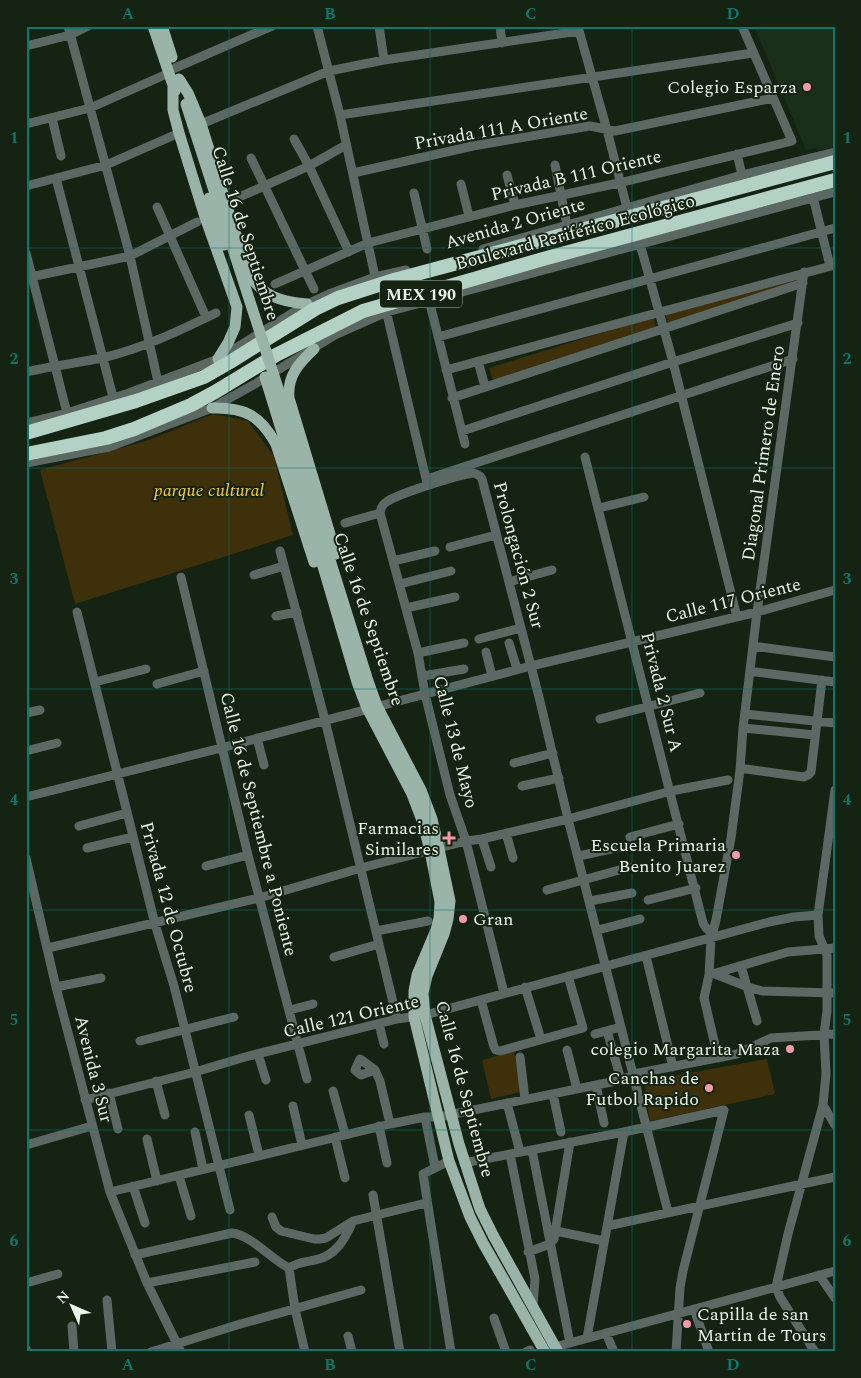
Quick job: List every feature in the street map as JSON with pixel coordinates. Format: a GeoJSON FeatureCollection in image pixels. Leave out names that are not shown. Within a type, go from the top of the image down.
{"type":"FeatureCollection","features":[{"type":"Feature","properties":{"kind":"highway","name":"Boulevard Periférico Ecológico"},"geometry":{"type":"LineString","coordinates":[[26,433],[136,401],[204,377],[315,309],[376,281],[835,162]]}},
{"type":"Feature","properties":{"kind":"highway","name":"Boulevard Periférico Ecológico"},"geometry":{"type":"LineString","coordinates":[[26,454],[106,438],[134,429],[191,405],[276,355],[331,326],[363,312],[386,308],[543,259],[835,180]]}},
{"type":"Feature","properties":{"kind":"main road","name":"Calle 16 de Septiembre"},"geometry":{"type":"LineString","coordinates":[[153,26],[174,76]]}},
{"type":"Feature","properties":{"kind":"main road","name":"Calle 16 de Septiembre"},"geometry":{"type":"LineString","coordinates":[[162,26],[174,76],[288,450],[341,609],[367,678],[372,707],[421,790],[432,819],[435,850],[450,901],[444,934],[427,976],[420,1016],[449,1161],[478,1234],[553,1350]]}},
{"type":"Feature","properties":{"kind":"main road"},"geometry":{"type":"LineString","coordinates":[[174,76],[188,93],[200,124],[248,273],[252,280],[266,294],[272,297],[290,303],[307,304]]}},
{"type":"Feature","properties":{"kind":"main road"},"geometry":{"type":"LineString","coordinates":[[174,76],[173,110],[179,133],[205,217],[237,307],[236,327],[218,359]]}},
{"type":"Feature","properties":{"kind":"main road"},"geometry":{"type":"LineString","coordinates":[[314,349],[294,371],[289,383],[289,398],[341,572],[341,609]]}},
{"type":"Feature","properties":{"kind":"main road"},"geometry":{"type":"LineString","coordinates":[[212,408],[226,407],[250,414],[268,430],[276,444],[318,575],[341,609]]}},
{"type":"Feature","properties":{"kind":"main road","name":"Calle 16 de Septiembre"},"geometry":{"type":"LineString","coordinates":[[420,1016],[451,1114],[464,1163],[484,1218],[533,1306],[553,1350]]}},
{"type":"Feature","properties":{"kind":"street"},"geometry":{"type":"LineString","coordinates":[[26,46],[88,26]]}},
{"type":"Feature","properties":{"kind":"street"},"geometry":{"type":"LineString","coordinates":[[26,124],[90,108],[174,76],[256,30],[272,26]]}},
{"type":"Feature","properties":{"kind":"street"},"geometry":{"type":"LineString","coordinates":[[317,26],[340,115],[376,281]]}},
{"type":"Feature","properties":{"kind":"street"},"geometry":{"type":"LineString","coordinates":[[379,26],[384,60]]}},
{"type":"Feature","properties":{"kind":"street"},"geometry":{"type":"LineString","coordinates":[[500,26],[502,43]]}},
{"type":"Feature","properties":{"kind":"street"},"geometry":{"type":"LineString","coordinates":[[742,26],[773,98]]}},
{"type":"Feature","properties":{"kind":"street"},"geometry":{"type":"LineString","coordinates":[[200,124],[329,70],[578,29],[627,208]]}},
{"type":"Feature","properties":{"kind":"street"},"geometry":{"type":"LineString","coordinates":[[69,31],[130,256],[158,382]]}},
{"type":"Feature","properties":{"kind":"street"},"geometry":{"type":"LineString","coordinates":[[340,115],[754,53]]}},
{"type":"Feature","properties":{"kind":"street","name":"Privada 111 A Oriente"},"geometry":{"type":"LineString","coordinates":[[353,173],[473,146],[590,126],[615,131],[773,98]]}},
{"type":"Feature","properties":{"kind":"street","name":"Privada B 111 Oriente"},"geometry":{"type":"LineString","coordinates":[[275,284],[368,243],[469,216],[561,194],[619,183],[792,140],[773,98]]}},
{"type":"Feature","properties":{"kind":"street"},"geometry":{"type":"LineString","coordinates":[[52,118],[61,156]]}},
{"type":"Feature","properties":{"kind":"street"},"geometry":{"type":"LineString","coordinates":[[26,186],[106,165],[179,133]]}},
{"type":"Feature","properties":{"kind":"street"},"geometry":{"type":"LineString","coordinates":[[294,139],[309,166],[349,252]]}},
{"type":"Feature","properties":{"kind":"street"},"geometry":{"type":"LineString","coordinates":[[226,203],[309,166],[346,145]]}},
{"type":"Feature","properties":{"kind":"street","name":"Avenida 2 Oriente"},"geometry":{"type":"LineString","coordinates":[[26,423],[67,413],[218,359],[307,304],[347,286],[376,281],[742,175],[835,152]]}},
{"type":"Feature","properties":{"kind":"street"},"geometry":{"type":"LineString","coordinates":[[737,154],[742,175]]}},
{"type":"Feature","properties":{"kind":"street"},"geometry":{"type":"LineString","coordinates":[[251,158],[314,289]]}},
{"type":"Feature","properties":{"kind":"street"},"geometry":{"type":"LineString","coordinates":[[554,165],[566,220]]}},
{"type":"Feature","properties":{"kind":"street"},"geometry":{"type":"LineString","coordinates":[[507,175],[515,205]]}},
{"type":"Feature","properties":{"kind":"street"},"geometry":{"type":"LineString","coordinates":[[56,178],[113,397]]}},
{"type":"Feature","properties":{"kind":"street"},"geometry":{"type":"LineString","coordinates":[[461,184],[469,216]]}},
{"type":"Feature","properties":{"kind":"street"},"geometry":{"type":"LineString","coordinates":[[26,463],[109,447],[212,408],[335,335],[386,308],[429,300],[835,192]]}},
{"type":"Feature","properties":{"kind":"street"},"geometry":{"type":"LineString","coordinates":[[414,193],[427,249]]}},
{"type":"Feature","properties":{"kind":"street"},"geometry":{"type":"LineString","coordinates":[[446,370],[832,266],[812,197]]}},
{"type":"Feature","properties":{"kind":"street"},"geometry":{"type":"LineString","coordinates":[[157,207],[206,318]]}},
{"type":"Feature","properties":{"kind":"street"},"geometry":{"type":"LineString","coordinates":[[29,278],[130,256],[197,222]]}},
{"type":"Feature","properties":{"kind":"street"},"geometry":{"type":"LineString","coordinates":[[438,337],[835,228]]}},
{"type":"Feature","properties":{"kind":"street"},"geometry":{"type":"LineString","coordinates":[[640,244],[673,362],[737,617]]}},
{"type":"Feature","properties":{"kind":"street"},"geometry":{"type":"LineString","coordinates":[[26,254],[29,278],[67,413]]}},
{"type":"Feature","properties":{"kind":"street","name":"Diagonal Primero de Enero"},"geometry":{"type":"LineString","coordinates":[[718,1058],[704,998],[712,975],[711,936],[716,920],[731,838],[757,612],[804,272]]}},
{"type":"Feature","properties":{"kind":"street"},"geometry":{"type":"LineString","coordinates":[[452,398],[803,283]]}},
{"type":"Feature","properties":{"kind":"street"},"geometry":{"type":"LineString","coordinates":[[429,300],[465,444]]}},
{"type":"Feature","properties":{"kind":"street"},"geometry":{"type":"LineString","coordinates":[[386,308],[427,482]]}},
{"type":"Feature","properties":{"kind":"street"},"geometry":{"type":"LineString","coordinates":[[26,372],[102,358],[149,344],[216,313]]}},
{"type":"Feature","properties":{"kind":"street"},"geometry":{"type":"LineString","coordinates":[[462,432],[798,323]]}},
{"type":"Feature","properties":{"kind":"street"},"geometry":{"type":"LineString","coordinates":[[345,523],[380,513],[381,508],[388,501],[427,482],[681,395],[793,359]]}},
{"type":"Feature","properties":{"kind":"street"},"geometry":{"type":"LineString","coordinates":[[478,361],[485,387]]}},
{"type":"Feature","properties":{"kind":"street","name":"Privada 2 Sur A"},"geometry":{"type":"LineString","coordinates":[[585,456],[704,923],[711,936]]}},
{"type":"Feature","properties":{"kind":"street","name":"Prolongación 2 Sur"},"geometry":{"type":"LineString","coordinates":[[427,482],[474,473],[480,476],[560,778],[568,819],[598,930],[668,1212]]}},
{"type":"Feature","properties":{"kind":"street"},"geometry":{"type":"LineString","coordinates":[[599,508],[644,497]]}},
{"type":"Feature","properties":{"kind":"street","name":"Calle 13 de Mayo"},"geometry":{"type":"LineString","coordinates":[[380,513],[418,653],[450,795],[466,841],[504,993]]}},
{"type":"Feature","properties":{"kind":"street"},"geometry":{"type":"LineString","coordinates":[[450,547],[496,535]]}},
{"type":"Feature","properties":{"kind":"street"},"geometry":{"type":"LineString","coordinates":[[280,551],[325,720],[397,1019]]}},
{"type":"Feature","properties":{"kind":"street"},"geometry":{"type":"LineString","coordinates":[[393,561],[435,551]]}},
{"type":"Feature","properties":{"kind":"street"},"geometry":{"type":"LineString","coordinates":[[254,575],[284,566]]}},
{"type":"Feature","properties":{"kind":"street"},"geometry":{"type":"LineString","coordinates":[[509,582],[552,570]]}},
{"type":"Feature","properties":{"kind":"street"},"geometry":{"type":"LineString","coordinates":[[400,584],[450,571]]}},
{"type":"Feature","properties":{"kind":"street","name":"Calle 16 de Septiembre a Poniente"},"geometry":{"type":"LineString","coordinates":[[181,576],[221,748],[307,1079]]}},
{"type":"Feature","properties":{"kind":"street","name":"Calle 117 Oriente"},"geometry":{"type":"LineString","coordinates":[[26,796],[221,748],[517,669],[757,612],[835,590]]}},
{"type":"Feature","properties":{"kind":"street"},"geometry":{"type":"LineString","coordinates":[[406,608],[455,597]]}},
{"type":"Feature","properties":{"kind":"street","name":"Privada 12 de Octubre"},"geometry":{"type":"LineString","coordinates":[[77,612],[155,924],[174,986],[230,1210]]}},
{"type":"Feature","properties":{"kind":"street"},"geometry":{"type":"LineString","coordinates":[[276,616],[296,612]]}},
{"type":"Feature","properties":{"kind":"street"},"geometry":{"type":"LineString","coordinates":[[479,639],[521,628]]}},
{"type":"Feature","properties":{"kind":"street"},"geometry":{"type":"LineString","coordinates":[[418,653],[464,643]]}},
{"type":"Feature","properties":{"kind":"street"},"geometry":{"type":"LineString","coordinates":[[509,643],[517,669]]}},
{"type":"Feature","properties":{"kind":"street"},"geometry":{"type":"LineString","coordinates":[[753,646],[835,657]]}},
{"type":"Feature","properties":{"kind":"street"},"geometry":{"type":"LineString","coordinates":[[486,652],[492,676]]}},
{"type":"Feature","properties":{"kind":"street"},"geometry":{"type":"LineString","coordinates":[[423,676],[464,668]]}},
{"type":"Feature","properties":{"kind":"street"},"geometry":{"type":"LineString","coordinates":[[95,682],[146,669]]}},
{"type":"Feature","properties":{"kind":"street"},"geometry":{"type":"LineString","coordinates":[[157,684],[204,671]]}},
{"type":"Feature","properties":{"kind":"street"},"geometry":{"type":"LineString","coordinates":[[756,672],[835,682]]}},
{"type":"Feature","properties":{"kind":"street"},"geometry":{"type":"LineString","coordinates":[[746,769],[804,777],[811,772],[822,680]]}},
{"type":"Feature","properties":{"kind":"street"},"geometry":{"type":"LineString","coordinates":[[600,719],[700,693]]}},
{"type":"Feature","properties":{"kind":"street"},"geometry":{"type":"LineString","coordinates":[[26,713],[40,710]]}},
{"type":"Feature","properties":{"kind":"street"},"geometry":{"type":"LineString","coordinates":[[745,714],[834,724]]}},
{"type":"Feature","properties":{"kind":"street"},"geometry":{"type":"LineString","coordinates":[[744,728],[815,735]]}},
{"type":"Feature","properties":{"kind":"street"},"geometry":{"type":"LineString","coordinates":[[257,738],[264,765]]}},
{"type":"Feature","properties":{"kind":"street"},"geometry":{"type":"LineString","coordinates":[[26,751],[57,742]]}},
{"type":"Feature","properties":{"kind":"street"},"geometry":{"type":"LineString","coordinates":[[514,763],[553,754]]}},
{"type":"Feature","properties":{"kind":"street"},"geometry":{"type":"LineString","coordinates":[[522,786],[560,778]]}},
{"type":"Feature","properties":{"kind":"street"},"geometry":{"type":"LineString","coordinates":[[48,948],[259,898],[361,868],[466,841],[568,819],[671,791],[728,780]]}},
{"type":"Feature","properties":{"kind":"street"},"geometry":{"type":"LineString","coordinates":[[830,948],[819,936],[818,915],[834,796]]}},
{"type":"Feature","properties":{"kind":"street"},"geometry":{"type":"LineString","coordinates":[[78,826],[127,813]]}},
{"type":"Feature","properties":{"kind":"street"},"geometry":{"type":"LineString","coordinates":[[630,837],[679,824]]}},
{"type":"Feature","properties":{"kind":"street"},"geometry":{"type":"LineString","coordinates":[[506,833],[513,858]]}},
{"type":"Feature","properties":{"kind":"street"},"geometry":{"type":"LineString","coordinates":[[87,848],[134,837]]}},
{"type":"Feature","properties":{"kind":"street"},"geometry":{"type":"LineString","coordinates":[[482,839],[491,867]]}},
{"type":"Feature","properties":{"kind":"street"},"geometry":{"type":"LineString","coordinates":[[579,856],[624,846]]}},
{"type":"Feature","properties":{"kind":"street"},"geometry":{"type":"LineString","coordinates":[[206,866],[248,855]]}},
{"type":"Feature","properties":{"kind":"street","name":"Avenida 3 Sur"},"geometry":{"type":"LineString","coordinates":[[26,858],[56,987],[110,1192],[147,1283],[181,1352]]}},
{"type":"Feature","properties":{"kind":"street"},"geometry":{"type":"LineString","coordinates":[[547,890],[630,867]]}},
{"type":"Feature","properties":{"kind":"street"},"geometry":{"type":"LineString","coordinates":[[648,900],[696,888]]}},
{"type":"Feature","properties":{"kind":"street"},"geometry":{"type":"LineString","coordinates":[[590,901],[632,892]]}},
{"type":"Feature","properties":{"kind":"street","name":"Calle 121 Oriente"},"geometry":{"type":"LineString","coordinates":[[85,1100],[397,1019],[420,1016],[646,956],[711,936],[768,922],[818,915]]}},
{"type":"Feature","properties":{"kind":"street"},"geometry":{"type":"LineString","coordinates":[[598,930],[640,919]]}},
{"type":"Feature","properties":{"kind":"street"},"geometry":{"type":"LineString","coordinates":[[376,931],[428,921]]}},
{"type":"Feature","properties":{"kind":"street"},"geometry":{"type":"LineString","coordinates":[[334,957],[379,944]]}},
{"type":"Feature","properties":{"kind":"street"},"geometry":{"type":"LineString","coordinates":[[712,975],[788,952],[830,948]]}},
{"type":"Feature","properties":{"kind":"street"},"geometry":{"type":"LineString","coordinates":[[815,1352],[780,1297],[776,1287],[800,1185],[830,1075],[824,1034],[831,994],[827,955],[830,948]]}},
{"type":"Feature","properties":{"kind":"street"},"geometry":{"type":"LineString","coordinates":[[646,956],[673,1067]]}},
{"type":"Feature","properties":{"kind":"street"},"geometry":{"type":"LineString","coordinates":[[741,966],[757,1021]]}},
{"type":"Feature","properties":{"kind":"street"},"geometry":{"type":"LineString","coordinates":[[712,975],[762,990],[831,994]]}},
{"type":"Feature","properties":{"kind":"street"},"geometry":{"type":"LineString","coordinates":[[481,1000],[494,1047],[500,1051],[583,1028],[568,976]]}},
{"type":"Feature","properties":{"kind":"street"},"geometry":{"type":"LineString","coordinates":[[56,987],[101,978]]}},
{"type":"Feature","properties":{"kind":"street"},"geometry":{"type":"LineString","coordinates":[[525,987],[541,1039]]}},
{"type":"Feature","properties":{"kind":"street"},"geometry":{"type":"LineString","coordinates":[[290,1010],[314,1004]]}},
{"type":"Feature","properties":{"kind":"street"},"geometry":{"type":"LineString","coordinates":[[140,1041],[234,1017]]}},
{"type":"Feature","properties":{"kind":"street"},"geometry":{"type":"LineString","coordinates":[[379,1024],[384,1044]]}},
{"type":"Feature","properties":{"kind":"street"},"geometry":{"type":"LineString","coordinates":[[595,1034],[621,1027]]}},
{"type":"Feature","properties":{"kind":"street"},"geometry":{"type":"LineString","coordinates":[[607,1031],[621,1080]]}},
{"type":"Feature","properties":{"kind":"street"},"geometry":{"type":"LineString","coordinates":[[110,1192],[379,1126],[425,1117],[439,1117],[621,1080],[634,1074],[718,1058],[745,1051],[762,1042],[778,1037],[835,1034]]}},
{"type":"Feature","properties":{"kind":"street"},"geometry":{"type":"LineString","coordinates":[[567,1050],[577,1089]]}},
{"type":"Feature","properties":{"kind":"street"},"geometry":{"type":"LineString","coordinates":[[258,1054],[266,1080]]}},
{"type":"Feature","properties":{"kind":"street"},"geometry":{"type":"LineString","coordinates":[[520,1057],[525,1099]]}},
{"type":"Feature","properties":{"kind":"street"},"geometry":{"type":"LineString","coordinates":[[375,1070],[380,1081],[390,1124]]}},
{"type":"Feature","properties":{"kind":"street"},"geometry":{"type":"LineString","coordinates":[[156,1081],[165,1115]]}},
{"type":"Feature","properties":{"kind":"street"},"geometry":{"type":"LineString","coordinates":[[596,1085],[604,1124]]}},
{"type":"Feature","properties":{"kind":"street"},"geometry":{"type":"LineString","coordinates":[[333,1091],[345,1134]]}},
{"type":"Feature","properties":{"kind":"street"},"geometry":{"type":"LineString","coordinates":[[109,1093],[118,1129]]}},
{"type":"Feature","properties":{"kind":"street"},"geometry":{"type":"LineString","coordinates":[[553,1094],[561,1132]]}},
{"type":"Feature","properties":{"kind":"street"},"geometry":{"type":"LineString","coordinates":[[507,1103],[520,1152]]}},
{"type":"Feature","properties":{"kind":"street"},"geometry":{"type":"LineString","coordinates":[[822,1105],[835,1126]]}},
{"type":"Feature","properties":{"kind":"street"},"geometry":{"type":"LineString","coordinates":[[292,1106],[302,1145]]}},
{"type":"Feature","properties":{"kind":"street"},"geometry":{"type":"LineString","coordinates":[[464,1163],[624,1132],[724,1110],[680,1288],[676,1352]]}},
{"type":"Feature","properties":{"kind":"street"},"geometry":{"type":"LineString","coordinates":[[249,1114],[258,1156]]}},
{"type":"Feature","properties":{"kind":"street"},"geometry":{"type":"LineString","coordinates":[[425,1117],[435,1167]]}},
{"type":"Feature","properties":{"kind":"street"},"geometry":{"type":"LineString","coordinates":[[26,1145],[92,1126]]}},
{"type":"Feature","properties":{"kind":"street"},"geometry":{"type":"LineString","coordinates":[[379,1126],[388,1163]]}},
{"type":"Feature","properties":{"kind":"street"},"geometry":{"type":"LineString","coordinates":[[194,1132],[203,1169]]}},
{"type":"Feature","properties":{"kind":"street"},"geometry":{"type":"LineString","coordinates":[[587,1338],[624,1132]]}},
{"type":"Feature","properties":{"kind":"street"},"geometry":{"type":"LineString","coordinates":[[335,1137],[345,1178]]}},
{"type":"Feature","properties":{"kind":"street"},"geometry":{"type":"LineString","coordinates":[[147,1139],[157,1181]]}},
{"type":"Feature","properties":{"kind":"street"},"geometry":{"type":"LineString","coordinates":[[570,1142],[550,1244],[570,1343]]}},
{"type":"Feature","properties":{"kind":"street"},"geometry":{"type":"LineString","coordinates":[[532,1150],[552,1230]]}},
{"type":"Feature","properties":{"kind":"street"},"geometry":{"type":"LineString","coordinates":[[510,1154],[528,1252],[535,1279],[533,1306]]}},
{"type":"Feature","properties":{"kind":"street"},"geometry":{"type":"LineString","coordinates":[[449,1161],[423,1174],[426,1203],[451,1352]]}},
{"type":"Feature","properties":{"kind":"street"},"geometry":{"type":"LineString","coordinates":[[179,1176],[191,1216]]}},
{"type":"Feature","properties":{"kind":"street"},"geometry":{"type":"LineString","coordinates":[[607,1226],[835,1177]]}},
{"type":"Feature","properties":{"kind":"street"},"geometry":{"type":"LineString","coordinates":[[133,1186],[145,1223]]}},
{"type":"Feature","properties":{"kind":"street"},"geometry":{"type":"LineString","coordinates":[[373,1195],[400,1352]]}},
{"type":"Feature","properties":{"kind":"street"},"geometry":{"type":"LineString","coordinates":[[272,1217],[276,1227],[281,1231],[314,1239],[326,1238],[353,1222],[376,1214],[426,1203]]}},
{"type":"Feature","properties":{"kind":"street"},"geometry":{"type":"LineString","coordinates":[[289,1268],[297,1263],[325,1258],[333,1253],[340,1246],[353,1222]]}},
{"type":"Feature","properties":{"kind":"street"},"geometry":{"type":"LineString","coordinates":[[552,1230],[604,1241]]}},
{"type":"Feature","properties":{"kind":"street"},"geometry":{"type":"LineString","coordinates":[[135,1255],[232,1232],[243,1236],[289,1268]]}},
{"type":"Feature","properties":{"kind":"street"},"geometry":{"type":"LineString","coordinates":[[528,1252],[550,1244]]}},
{"type":"Feature","properties":{"kind":"street"},"geometry":{"type":"LineString","coordinates":[[147,1283],[255,1262]]}},
{"type":"Feature","properties":{"kind":"street"},"geometry":{"type":"LineString","coordinates":[[289,1268],[295,1309],[305,1352]]}},
{"type":"Feature","properties":{"kind":"street"},"geometry":{"type":"LineString","coordinates":[[553,1350],[587,1338],[835,1271]]}},
{"type":"Feature","properties":{"kind":"street"},"geometry":{"type":"LineString","coordinates":[[26,1283],[58,1274]]}},
{"type":"Feature","properties":{"kind":"street"},"geometry":{"type":"LineString","coordinates":[[819,1276],[835,1298]]}},
{"type":"Feature","properties":{"kind":"street"},"geometry":{"type":"LineString","coordinates":[[151,1352],[177,1342],[361,1290]]}},
{"type":"Feature","properties":{"kind":"street"},"geometry":{"type":"LineString","coordinates":[[108,1300],[112,1352]]}},
{"type":"Feature","properties":{"kind":"street"},"geometry":{"type":"LineString","coordinates":[[694,1309],[709,1352]]}},
{"type":"Feature","properties":{"kind":"street"},"geometry":{"type":"LineString","coordinates":[[494,1318],[506,1352]]}},
{"type":"Feature","properties":{"kind":"street"},"geometry":{"type":"LineString","coordinates":[[72,1326],[74,1352]]}},
{"type":"Feature","properties":{"kind":"street"},"geometry":{"type":"LineString","coordinates":[[606,1333],[614,1352]]}},
{"type":"Feature","properties":{"kind":"street"},"geometry":{"type":"LineString","coordinates":[[348,1336],[352,1352]]}},
{"type":"Feature","properties":{"kind":"shaded area","name":"Colegio Esparza"},"geometry":{"type":"Polygon","coordinates":[[[754,26],[835,26],[835,147],[819,151],[817,148],[806,150],[754,26]]]}},
{"type":"Feature","properties":{"kind":"green space"},"geometry":{"type":"Polygon","coordinates":[[[801,277],[801,282],[668,324],[666,315],[801,277]]]}},
{"type":"Feature","properties":{"kind":"green space"},"geometry":{"type":"Polygon","coordinates":[[[653,317],[656,327],[493,381],[489,368],[653,317]]]}},
{"type":"Feature","properties":{"kind":"green space","name":"parque cultural"},"geometry":{"type":"Polygon","coordinates":[[[213,414],[248,421],[274,456],[293,535],[75,604],[40,470],[146,441],[213,414]]]}},
{"type":"Feature","properties":{"kind":"green space"},"geometry":{"type":"Polygon","coordinates":[[[514,1051],[521,1092],[491,1099],[482,1060],[514,1051]]]}},
{"type":"Feature","properties":{"kind":"green space","name":"Canchas de Futbol Rapido"},"geometry":{"type":"Polygon","coordinates":[[[767,1059],[775,1094],[650,1121],[644,1081],[767,1059]]]}},
{"type":"Feature","properties":{"kind":"place","name":"Colegio Esparza"},"geometry":{"type":"Point","coordinates":[807,87]}},
{"type":"Feature","properties":{"kind":"place","name":"Farmacias Similares"},"geometry":{"type":"Point","coordinates":[449,838]}},
{"type":"Feature","properties":{"kind":"place","name":"Escuela Primaria Benito Juarez"},"geometry":{"type":"Point","coordinates":[736,855]}},
{"type":"Feature","properties":{"kind":"place","name":"Gran"},"geometry":{"type":"Point","coordinates":[463,919]}},
{"type":"Feature","properties":{"kind":"place","name":"colegio Margarita Maza"},"geometry":{"type":"Point","coordinates":[790,1049]}},
{"type":"Feature","properties":{"kind":"place","name":"Canchas de Futbol Rapido"},"geometry":{"type":"Point","coordinates":[709,1088]}},
{"type":"Feature","properties":{"kind":"place","name":"Capilla de san Martin de Tours"},"geometry":{"type":"Point","coordinates":[687,1324]}}]}
